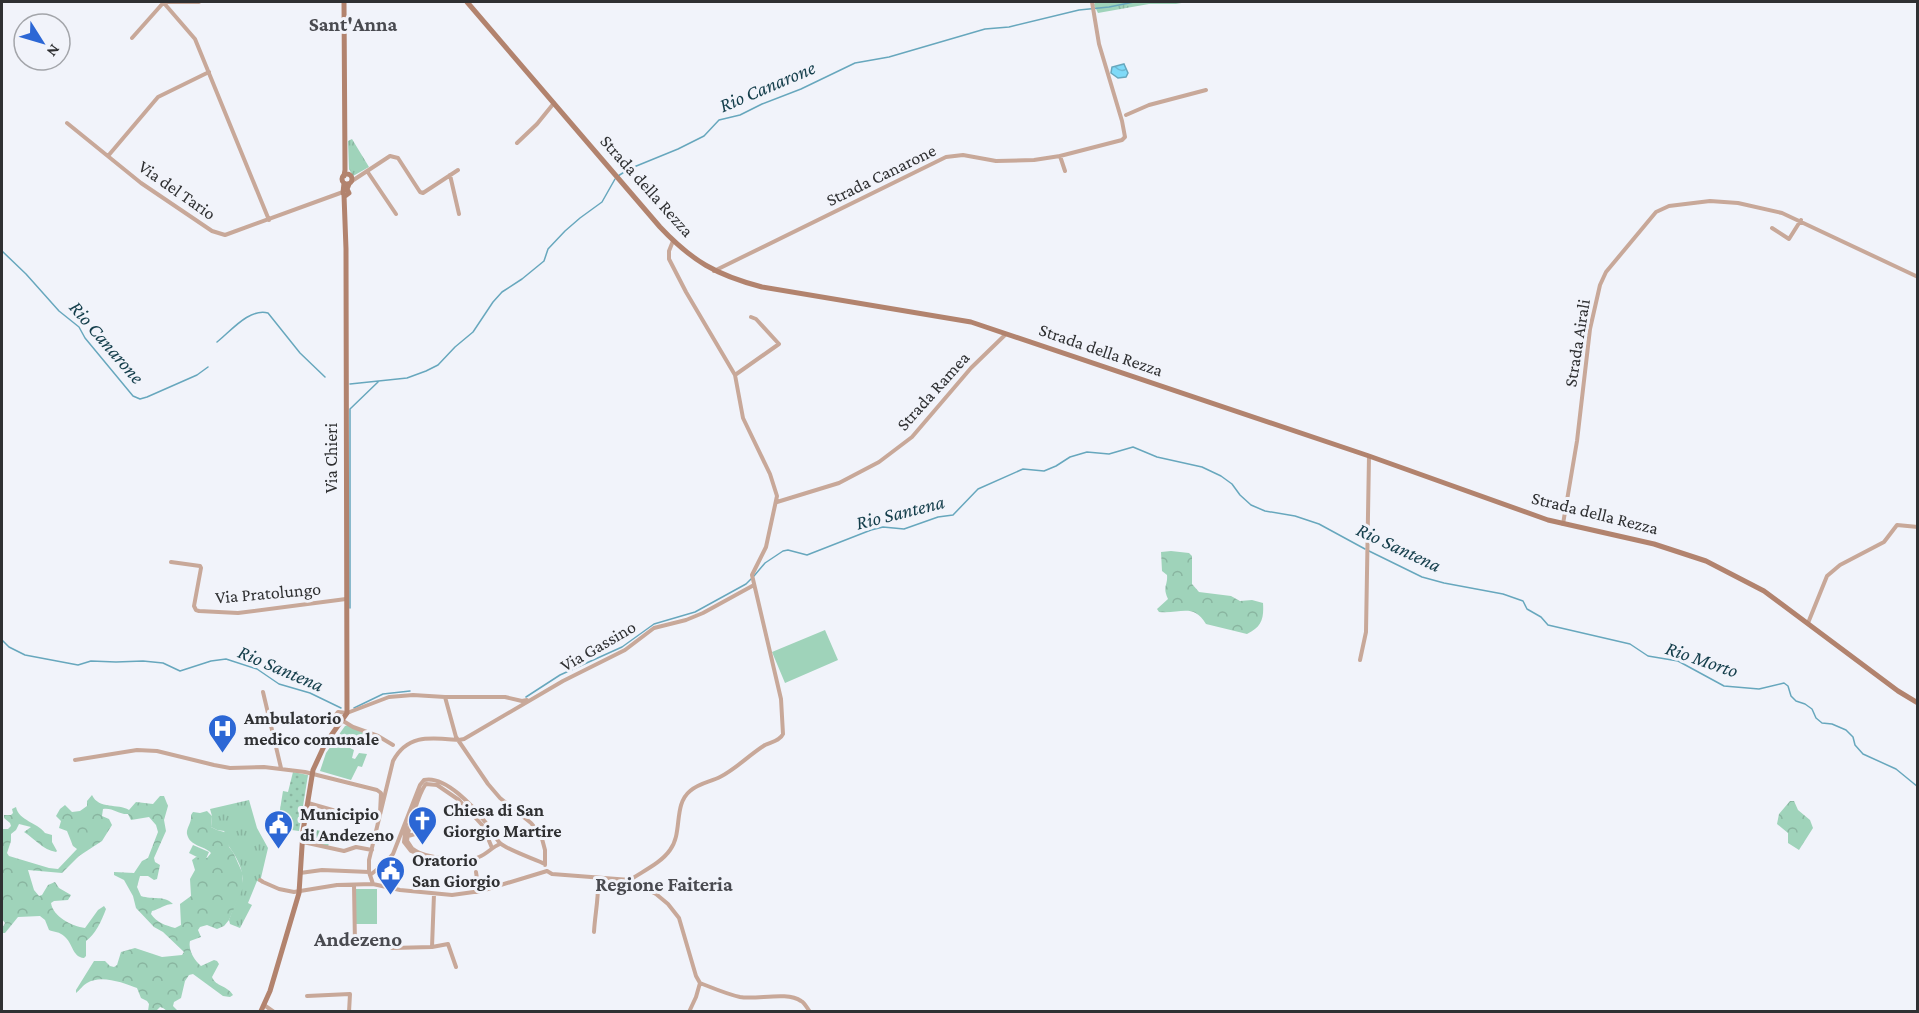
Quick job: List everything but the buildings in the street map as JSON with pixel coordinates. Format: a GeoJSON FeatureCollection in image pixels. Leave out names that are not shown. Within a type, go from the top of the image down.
{"type":"FeatureCollection","features":[{"type":"Feature","properties":{"kind":"main road","name":"Via Chieri"},"geometry":{"type":"LineString","coordinates":[[344,2],[349,178],[344,194],[347,713]]}},
{"type":"Feature","properties":{"kind":"main road","name":"Strada della Rezza"},"geometry":{"type":"LineString","coordinates":[[467,2],[673,241],[714,271],[762,287],[952,317],[1007,333],[1563,524],[1654,544],[1706,561],[1764,591],[1917,703]]}},
{"type":"Feature","properties":{"kind":"main road"},"geometry":{"type":"LineString","coordinates":[[261,1011],[299,893],[302,842],[313,773],[321,752],[347,713]]}},
{"type":"Feature","properties":{"kind":"street"},"geometry":{"type":"LineString","coordinates":[[132,38],[163,2],[199,2]]}},
{"type":"Feature","properties":{"kind":"street"},"geometry":{"type":"LineString","coordinates":[[163,2],[195,39],[269,220]]}},
{"type":"Feature","properties":{"kind":"street"},"geometry":{"type":"LineString","coordinates":[[1093,6],[1100,44],[1123,115],[1149,105],[1206,90]]}},
{"type":"Feature","properties":{"kind":"street"},"geometry":{"type":"LineString","coordinates":[[108,156],[156,99],[209,72]]}},
{"type":"Feature","properties":{"kind":"street"},"geometry":{"type":"LineString","coordinates":[[517,143],[554,103]]}},
{"type":"Feature","properties":{"kind":"street","name":"Strada Canarone"},"geometry":{"type":"LineString","coordinates":[[714,271],[946,157],[963,155],[996,161],[1034,160],[1060,156],[1122,140],[1125,138],[1123,115]]}},
{"type":"Feature","properties":{"kind":"street","name":"Via del Tario"},"geometry":{"type":"LineString","coordinates":[[66,123],[141,183],[212,231],[225,235],[344,194]]}},
{"type":"Feature","properties":{"kind":"street"},"geometry":{"type":"LineString","coordinates":[[349,178],[394,156],[398,158],[420,192],[423,192],[458,170]]}},
{"type":"Feature","properties":{"kind":"street"},"geometry":{"type":"LineString","coordinates":[[1060,156],[1065,171]]}},
{"type":"Feature","properties":{"kind":"street"},"geometry":{"type":"LineString","coordinates":[[367,171],[396,214]]}},
{"type":"Feature","properties":{"kind":"street"},"geometry":{"type":"LineString","coordinates":[[450,175],[459,214]]}},
{"type":"Feature","properties":{"kind":"street","name":"Strada Airali"},"geometry":{"type":"LineString","coordinates":[[1563,524],[1577,441],[1590,329],[1600,285],[1606,272],[1656,212],[1669,206],[1701,201],[1730,203],[1782,213],[1801,220],[1917,277]]}},
{"type":"Feature","properties":{"kind":"street"},"geometry":{"type":"LineString","coordinates":[[1772,228],[1789,239],[1801,220]]}},
{"type":"Feature","properties":{"kind":"street"},"geometry":{"type":"LineString","coordinates":[[630,880],[665,856],[671,849],[682,802],[690,791],[719,777],[760,748],[783,736],[781,699],[753,580],[766,547],[777,502],[775,486],[743,418],[735,375],[669,259],[669,250],[673,241]]}},
{"type":"Feature","properties":{"kind":"street"},"geometry":{"type":"LineString","coordinates":[[735,375],[778,344],[756,319],[751,317]]}},
{"type":"Feature","properties":{"kind":"street","name":"Strada Ramea"},"geometry":{"type":"LineString","coordinates":[[777,502],[838,483],[860,474],[879,462],[912,437],[971,368],[1007,333]]}},
{"type":"Feature","properties":{"kind":"street"},"geometry":{"type":"LineString","coordinates":[[1360,660],[1366,632],[1369,456]]}},
{"type":"Feature","properties":{"kind":"street"},"geometry":{"type":"LineString","coordinates":[[1808,623],[1823,583],[1835,569],[1884,542],[1897,525],[1917,527]]}},
{"type":"Feature","properties":{"kind":"street","name":"Via Pratolungo"},"geometry":{"type":"LineString","coordinates":[[171,562],[200,566],[194,606],[199,611],[238,613],[346,598]]}},
{"type":"Feature","properties":{"kind":"street","name":"Via Gassino"},"geometry":{"type":"LineString","coordinates":[[459,741],[563,681],[625,650],[654,628],[703,613],[753,580]]}},
{"type":"Feature","properties":{"kind":"street"},"geometry":{"type":"LineString","coordinates":[[263,692],[280,768]]}},
{"type":"Feature","properties":{"kind":"street"},"geometry":{"type":"LineString","coordinates":[[347,713],[389,697],[421,694],[531,700]]}},
{"type":"Feature","properties":{"kind":"street"},"geometry":{"type":"LineString","coordinates":[[445,697],[459,741],[495,793],[537,829],[544,841],[547,871],[552,874],[630,880],[656,894],[675,911],[700,983],[740,997],[789,996],[801,1000],[810,1011]]}},
{"type":"Feature","properties":{"kind":"street"},"geometry":{"type":"LineString","coordinates":[[509,698],[511,706],[516,709],[518,703],[515,699]]}},
{"type":"Feature","properties":{"kind":"street"},"geometry":{"type":"LineString","coordinates":[[342,721],[364,732],[373,733],[393,745]]}},
{"type":"Feature","properties":{"kind":"street"},"geometry":{"type":"LineString","coordinates":[[376,831],[393,761],[398,751],[415,740],[459,741]]}},
{"type":"Feature","properties":{"kind":"street"},"geometry":{"type":"LineString","coordinates":[[75,760],[137,750],[156,751],[230,768],[264,766],[313,773],[371,788],[381,793],[380,814],[369,874],[373,884]]}},
{"type":"Feature","properties":{"kind":"street"},"geometry":{"type":"LineString","coordinates":[[300,873],[322,870],[355,871],[369,874],[388,860],[424,780],[439,780],[454,790],[472,806],[500,844],[545,864]]}},
{"type":"Feature","properties":{"kind":"street"},"geometry":{"type":"LineString","coordinates":[[492,848],[480,822],[454,795],[434,784],[426,784],[422,789],[407,841],[414,850],[458,861],[480,857],[500,844]]}},
{"type":"Feature","properties":{"kind":"street"},"geometry":{"type":"LineString","coordinates":[[308,803],[336,811]]}},
{"type":"Feature","properties":{"kind":"street"},"geometry":{"type":"LineString","coordinates":[[408,836],[415,834],[425,821],[435,819]]}},
{"type":"Feature","properties":{"kind":"street"},"geometry":{"type":"LineString","coordinates":[[406,821],[404,842],[411,853],[430,858]]}},
{"type":"Feature","properties":{"kind":"street"},"geometry":{"type":"LineString","coordinates":[[302,842],[344,851],[356,847],[372,850]]}},
{"type":"Feature","properties":{"kind":"street"},"geometry":{"type":"LineString","coordinates":[[397,844],[397,855]]}},
{"type":"Feature","properties":{"kind":"street"},"geometry":{"type":"LineString","coordinates":[[261,880],[279,889],[299,893],[337,885],[373,884],[400,890],[452,895],[479,892],[547,871]]}},
{"type":"Feature","properties":{"kind":"street"},"geometry":{"type":"LineString","coordinates":[[476,872],[479,892]]}},
{"type":"Feature","properties":{"kind":"street"},"geometry":{"type":"LineString","coordinates":[[594,933],[598,907],[598,878]]}},
{"type":"Feature","properties":{"kind":"street"},"geometry":{"type":"LineString","coordinates":[[354,885],[355,945]]}},
{"type":"Feature","properties":{"kind":"street"},"geometry":{"type":"LineString","coordinates":[[432,948],[434,894]]}},
{"type":"Feature","properties":{"kind":"street"},"geometry":{"type":"LineString","coordinates":[[392,948],[432,948],[448,944],[456,967]]}},
{"type":"Feature","properties":{"kind":"street"},"geometry":{"type":"LineString","coordinates":[[689,1011],[700,983]]}},
{"type":"Feature","properties":{"kind":"street"},"geometry":{"type":"LineString","coordinates":[[307,996],[350,994],[349,1011]]}},
{"type":"Feature","properties":{"kind":"street"},"geometry":{"type":"LineString","coordinates":[[264,1005],[274,1011]]}},
{"type":"Feature","properties":{"kind":"green space"},"geometry":{"type":"Polygon","coordinates":[[[1095,2],[1187,2],[1149,4],[1098,13],[1095,2]]]}},
{"type":"Feature","properties":{"kind":"green space"},"geometry":{"type":"Polygon","coordinates":[[[352,139],[369,167],[353,176],[349,169],[348,141],[352,139]]]}},
{"type":"Feature","properties":{"kind":"green space"},"geometry":{"type":"Polygon","coordinates":[[[1161,552],[1189,553],[1192,556],[1192,584],[1199,592],[1231,596],[1240,601],[1252,600],[1263,603],[1259,625],[1247,634],[1206,624],[1191,612],[1159,612],[1157,609],[1168,599],[1165,589],[1167,575],[1162,571],[1161,552]]]}},
{"type":"Feature","properties":{"kind":"green space"},"geometry":{"type":"Polygon","coordinates":[[[825,630],[838,660],[785,683],[772,652],[825,630]]]}},
{"type":"Feature","properties":{"kind":"green space"},"geometry":{"type":"Polygon","coordinates":[[[348,725],[364,733],[362,739],[351,737],[348,747],[354,750],[352,758],[355,759],[359,753],[367,754],[362,767],[358,766],[351,780],[320,771],[326,753],[348,725]]]}},
{"type":"Feature","properties":{"kind":"green space"},"geometry":{"type":"Polygon","coordinates":[[[293,772],[308,775],[299,831],[277,828],[283,791],[288,792],[293,772]]]}},
{"type":"Feature","properties":{"kind":"green space"},"geometry":{"type":"Polygon","coordinates":[[[92,795],[99,803],[129,810],[136,802],[153,804],[160,796],[164,796],[168,806],[164,820],[166,831],[154,858],[155,862],[160,865],[157,879],[140,876],[137,887],[141,896],[170,901],[173,904],[152,911],[151,914],[159,922],[175,928],[181,925],[180,904],[191,896],[190,879],[195,870],[192,860],[196,857],[207,858],[211,853],[194,844],[189,838],[187,832],[191,815],[193,812],[207,811],[212,816],[211,827],[228,833],[229,847],[242,872],[242,890],[224,926],[217,929],[207,925],[200,927],[198,930],[201,937],[190,941],[190,948],[192,955],[201,966],[214,960],[217,961],[219,964],[212,977],[216,983],[228,989],[233,995],[223,996],[193,974],[189,975],[185,981],[181,998],[174,1002],[173,1006],[178,1011],[167,1011],[160,1007],[156,1011],[148,1011],[149,1004],[141,998],[137,988],[112,980],[93,980],[76,993],[94,961],[105,961],[114,967],[117,965],[121,952],[135,948],[162,957],[182,955],[184,952],[163,932],[154,927],[136,908],[133,896],[124,880],[114,875],[114,872],[134,873],[142,861],[148,858],[158,832],[156,825],[149,817],[131,820],[128,814],[103,809],[102,816],[109,819],[112,825],[102,841],[79,856],[62,873],[28,870],[34,890],[39,896],[48,885],[55,882],[59,888],[71,895],[68,900],[51,903],[55,913],[69,923],[85,928],[98,910],[104,906],[106,909],[95,931],[86,941],[84,958],[77,955],[62,935],[49,930],[45,920],[40,916],[18,917],[5,933],[2,933],[5,923],[2,919],[2,829],[8,829],[11,826],[4,815],[11,815],[12,809],[16,807],[24,818],[45,833],[52,835],[52,842],[57,851],[47,849],[24,832],[31,827],[19,824],[11,834],[7,853],[9,856],[58,869],[77,849],[73,846],[67,831],[59,828],[61,821],[56,816],[65,805],[72,812],[80,811],[87,806],[87,801],[92,795]]]}},
{"type":"Feature","properties":{"kind":"green space"},"geometry":{"type":"Polygon","coordinates":[[[249,800],[257,828],[268,848],[260,882],[257,881],[248,903],[252,905],[240,928],[230,924],[229,920],[242,884],[241,868],[224,831],[211,827],[210,809],[249,800]]]}},
{"type":"Feature","properties":{"kind":"green space"},"geometry":{"type":"Polygon","coordinates":[[[1790,801],[1794,801],[1798,810],[1810,820],[1813,828],[1799,850],[1788,843],[1788,833],[1777,824],[1779,814],[1790,801]]]}},
{"type":"Feature","properties":{"kind":"green space"},"geometry":{"type":"Polygon","coordinates":[[[307,828],[331,833],[328,847],[305,842],[307,828]]]}},
{"type":"Feature","properties":{"kind":"green space"},"geometry":{"type":"Polygon","coordinates":[[[193,845],[209,852],[205,861],[189,853],[193,845]]]}},
{"type":"Feature","properties":{"kind":"green space"},"geometry":{"type":"Polygon","coordinates":[[[356,889],[377,889],[377,924],[356,924],[356,889]]]}},
{"type":"Feature","properties":{"kind":"water"},"geometry":{"type":"Polygon","coordinates":[[[1124,64],[1128,73],[1126,77],[1118,78],[1111,73],[1112,67],[1124,64]]]}},
{"type":"Feature","properties":{"kind":"waterway","name":"Rio Canarone"},"geometry":{"type":"LineString","coordinates":[[618,176],[704,136],[719,120],[740,115],[855,63],[889,57],[985,29],[1009,27],[1079,10],[1134,2]]}},
{"type":"Feature","properties":{"kind":"waterway","name":"Rio Canarone"},"geometry":{"type":"LineString","coordinates":[[350,384],[407,378],[438,365],[473,332],[502,292],[544,261],[548,249],[565,231],[602,202],[615,179]]}},
{"type":"Feature","properties":{"kind":"waterway","name":"Rio Canarone"},"geometry":{"type":"LineString","coordinates":[[2,251],[59,311],[79,327],[85,338],[133,396],[140,399],[147,397],[197,375],[208,367]]}},
{"type":"Feature","properties":{"kind":"waterway","name":"Rio Canarone"},"geometry":{"type":"LineString","coordinates":[[217,342],[247,317],[261,312],[268,313],[300,353],[325,377]]}},
{"type":"Feature","properties":{"kind":"waterway"},"geometry":{"type":"LineString","coordinates":[[350,608],[350,409],[378,382]]}},
{"type":"Feature","properties":{"kind":"waterway","name":"Rio Santena"},"geometry":{"type":"LineString","coordinates":[[754,576],[765,563],[783,551],[788,550],[807,555],[871,530],[883,527],[904,529],[938,517],[953,515],[978,489],[1023,469],[1044,471],[1070,457],[1087,452],[1109,454],[1133,447],[1157,457],[1202,467],[1232,484],[1251,505],[1265,511],[1295,516],[1319,524],[1365,549]]}},
{"type":"Feature","properties":{"kind":"waterway","name":"Rio Morto"},"geometry":{"type":"LineString","coordinates":[[1369,551],[1422,577],[1503,594],[1523,601],[1527,609],[1541,617],[1548,625],[1630,644],[1648,656],[1678,661],[1724,686],[1759,689],[1784,683],[1788,686],[1791,696],[1812,709],[1816,718],[1822,723],[1832,724],[1846,730],[1863,754],[1896,769],[1918,787]]}},
{"type":"Feature","properties":{"kind":"waterway","name":"Rio Santena"},"geometry":{"type":"LineString","coordinates":[[526,697],[560,675],[622,647],[654,624],[695,612],[751,579]]}},
{"type":"Feature","properties":{"kind":"waterway","name":"Rio Santena"},"geometry":{"type":"LineString","coordinates":[[2,640],[9,647],[25,655],[78,665],[91,661],[143,661],[163,663],[180,671],[211,661],[226,659],[257,669],[279,684],[310,693],[341,708]]}},
{"type":"Feature","properties":{"kind":"waterway","name":"Rio Santena"},"geometry":{"type":"LineString","coordinates":[[354,708],[383,694],[410,691]]}},
{"type":"Feature","properties":{"kind":"place","name":"Ambulatorio medico comunale"},"geometry":{"type":"Point","coordinates":[223,754]}},
{"type":"Feature","properties":{"kind":"place","name":"Chiesa di San Giorgio Martire"},"geometry":{"type":"Point","coordinates":[422,846]}},
{"type":"Feature","properties":{"kind":"place","name":"Municipio di Andezeno"},"geometry":{"type":"Point","coordinates":[279,850]}},
{"type":"Feature","properties":{"kind":"place","name":"Oratorio San Giorgio"},"geometry":{"type":"Point","coordinates":[391,896]}},
{"type":"Feature","properties":{"kind":"district","name":"Sant'Anna"},"geometry":{"type":"Point","coordinates":[353,24]}},
{"type":"Feature","properties":{"kind":"district","name":"Regione Faiteria"},"geometry":{"type":"Point","coordinates":[664,884]}},
{"type":"Feature","properties":{"kind":"district","name":"Andezeno"},"geometry":{"type":"Point","coordinates":[358,939]}}]}
